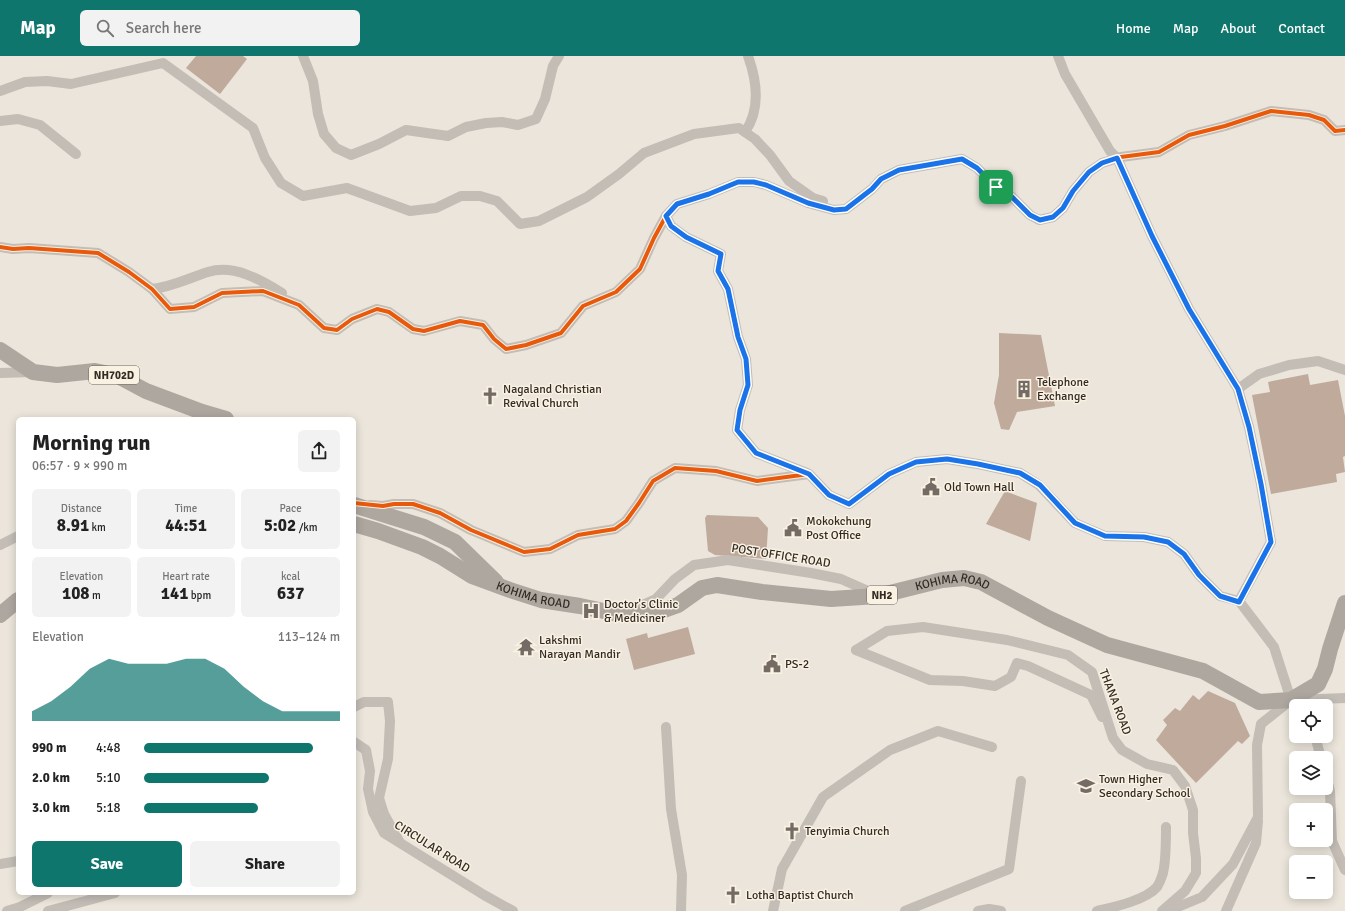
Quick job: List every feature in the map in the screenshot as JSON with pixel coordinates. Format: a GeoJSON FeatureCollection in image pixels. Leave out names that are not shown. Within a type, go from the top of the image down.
{"type":"FeatureCollection","features":[{"type":"Feature","properties":{"kind":"highway","name":"NH702D"},"geometry":{"type":"LineString","coordinates":[[0,350],[33,372],[57,375],[95,371],[118,376],[146,392],[219,417]]}},
{"type":"Feature","properties":{"kind":"highway"},"geometry":{"type":"LineString","coordinates":[[356,505],[424,527],[455,542],[500,586]]}},
{"type":"Feature","properties":{"kind":"highway","name":"KOHIMA ROAD"},"geometry":{"type":"LineString","coordinates":[[356,525],[422,547],[440,556],[472,576],[541,600],[618,614],[650,615],[678,605],[702,588],[717,585],[762,592],[831,599],[878,596],[942,580],[964,578],[981,582],[1048,618],[1107,645],[1203,671],[1259,702],[1289,704]]}},
{"type":"Feature","properties":{"kind":"highway"},"geometry":{"type":"LineString","coordinates":[[0,615],[16,602]]}},
{"type":"Feature","properties":{"kind":"highway","name":"KOHIMA ROAD"},"geometry":{"type":"LineString","coordinates":[[1299,699],[1318,684],[1325,669],[1345,603]]}},
{"type":"Feature","properties":{"kind":"street"},"geometry":{"type":"LineString","coordinates":[[303,56],[313,81],[318,114],[324,134],[336,148],[351,155],[379,144],[406,130],[448,136],[466,127],[486,123],[502,122],[518,125],[536,119],[545,100],[553,66],[559,56]]}},
{"type":"Feature","properties":{"kind":"street"},"geometry":{"type":"LineString","coordinates":[[745,132],[750,124],[756,106],[754,74],[748,56]]}},
{"type":"Feature","properties":{"kind":"street"},"geometry":{"type":"LineString","coordinates":[[1058,56],[1065,74],[1106,145],[1117,158],[1152,236],[1189,309],[1238,389],[1249,427],[1271,542],[1239,602]]}},
{"type":"Feature","properties":{"kind":"street"},"geometry":{"type":"LineString","coordinates":[[0,91],[25,82],[47,81],[71,84],[162,58],[253,128],[265,158],[281,183],[302,196],[347,188],[410,211],[436,208],[461,196],[480,196],[497,201],[520,224],[539,221],[587,197],[619,174],[644,153],[694,134],[739,128],[755,140],[770,155],[789,182],[813,198],[846,209]]}},
{"type":"Feature","properties":{"kind":"street"},"geometry":{"type":"LineString","coordinates":[[152,289],[167,287],[210,271],[230,270],[248,274],[299,304],[324,328],[337,330],[352,319],[377,309],[389,312],[413,328],[424,331],[460,321],[483,325],[494,340],[506,349],[526,345],[561,334],[583,306],[616,292],[640,269],[666,216],[677,204],[709,194],[738,182],[754,182],[766,185],[808,203],[834,210],[846,209],[872,189],[881,179],[899,170],[962,159],[977,168],[996,187],[1012,197],[1030,215],[1040,220],[1053,217],[1063,208],[1073,191],[1089,172],[1102,163],[1117,158],[1159,152],[1189,135],[1271,112],[1309,115],[1324,120],[1335,131],[1345,130]]}},
{"type":"Feature","properties":{"kind":"street"},"geometry":{"type":"LineString","coordinates":[[0,121],[18,119],[40,125],[76,154]]}},
{"type":"Feature","properties":{"kind":"street"},"geometry":{"type":"LineString","coordinates":[[666,216],[671,226],[686,237],[721,254],[718,271],[728,289],[738,337],[746,359],[748,385],[740,410],[737,430],[756,453],[809,474],[829,495],[849,504],[889,474],[916,462],[947,459],[1020,473],[1040,485],[1075,523],[1105,536],[1144,537],[1168,542],[1184,554],[1199,575],[1220,596],[1239,602],[1274,647],[1291,699]]}},
{"type":"Feature","properties":{"kind":"street"},"geometry":{"type":"LineString","coordinates":[[0,247],[13,249],[29,248],[98,253],[129,272],[152,289],[170,309],[194,307],[222,293],[263,291],[299,304]]}},
{"type":"Feature","properties":{"kind":"street"},"geometry":{"type":"LineString","coordinates":[[1238,389],[1259,374],[1289,365],[1318,361],[1345,370]]}},
{"type":"Feature","properties":{"kind":"street"},"geometry":{"type":"LineString","coordinates":[[0,373],[33,372]]}},
{"type":"Feature","properties":{"kind":"street"},"geometry":{"type":"LineString","coordinates":[[356,504],[383,506],[394,504],[413,504],[440,513],[471,530],[524,552],[550,549],[578,535],[616,529],[626,521],[653,481],[675,468],[716,471],[757,480],[809,474]]}},
{"type":"Feature","properties":{"kind":"street"},"geometry":{"type":"LineString","coordinates":[[0,545],[16,537]]}},
{"type":"Feature","properties":{"kind":"street","name":"POST OFFICE ROAD"},"geometry":{"type":"LineString","coordinates":[[595,609],[640,606],[656,599],[675,579],[694,565],[728,560],[842,579],[878,596]]}},
{"type":"Feature","properties":{"kind":"street","name":"THANA ROAD"},"geometry":{"type":"LineString","coordinates":[[1113,738],[1092,672],[1068,655],[1007,640],[923,627],[887,632],[856,650],[930,680],[963,681],[995,686],[1011,677],[1017,663],[1028,666],[1091,695],[1113,738],[1122,750],[1147,764],[1173,770],[1185,786],[1193,810],[1196,873],[1185,891],[1162,911]]}},
{"type":"Feature","properties":{"kind":"street"},"geometry":{"type":"LineString","coordinates":[[1312,699],[1345,698]]}},
{"type":"Feature","properties":{"kind":"street"},"geometry":{"type":"LineString","coordinates":[[356,706],[364,702],[388,702],[390,720],[388,759],[379,798],[384,814],[400,843]]}},
{"type":"Feature","properties":{"kind":"street"},"geometry":{"type":"LineString","coordinates":[[1226,911],[1256,843],[1258,817],[1257,745],[1261,724],[1289,706]]}},
{"type":"Feature","properties":{"kind":"street"},"geometry":{"type":"LineString","coordinates":[[666,727],[671,809],[682,875],[681,911]]}},
{"type":"Feature","properties":{"kind":"street"},"geometry":{"type":"LineString","coordinates":[[774,911],[773,907],[782,869],[823,797],[890,750],[938,731],[992,747]]}},
{"type":"Feature","properties":{"kind":"street","name":"CIRCULAR ROAD"},"geometry":{"type":"LineString","coordinates":[[356,743],[366,750],[370,771],[368,790],[373,812],[384,833],[484,895],[513,911]]}},
{"type":"Feature","properties":{"kind":"street"},"geometry":{"type":"LineString","coordinates":[[905,911],[1009,869],[1021,781]]}},
{"type":"Feature","properties":{"kind":"street"},"geometry":{"type":"LineString","coordinates":[[1330,795],[1332,841],[1345,870]]}},
{"type":"Feature","properties":{"kind":"street"},"geometry":{"type":"LineString","coordinates":[[1168,911],[1202,897],[1233,864],[1258,817]]}},
{"type":"Feature","properties":{"kind":"street"},"geometry":{"type":"LineString","coordinates":[[1097,911],[1140,898],[1150,893],[1158,886],[1163,874],[1166,827]]}},
{"type":"Feature","properties":{"kind":"street"},"geometry":{"type":"LineString","coordinates":[[0,864],[16,861]]}},
{"type":"Feature","properties":{"kind":"street"},"geometry":{"type":"LineString","coordinates":[[7,911],[20,907],[44,895]]}},
{"type":"Feature","properties":{"kind":"street"},"geometry":{"type":"LineString","coordinates":[[48,911],[108,895]]}},
{"type":"Feature","properties":{"kind":"street"},"geometry":{"type":"LineString","coordinates":[[20,907],[30,911]]}},
{"type":"Feature","properties":{"kind":"street"},"geometry":{"type":"LineString","coordinates":[[978,911],[989,909],[1001,911]]}},
{"type":"Feature","properties":{"kind":"building"},"geometry":{"type":"Polygon","coordinates":[[[196,56],[243,56],[247,59],[220,94],[186,68],[196,56]]]}},
{"type":"Feature","properties":{"kind":"building","name":"Telephone Exchange"},"geometry":{"type":"Polygon","coordinates":[[[999,333],[1041,335],[1055,406],[1017,412],[1009,430],[1001,429],[994,403],[999,375],[999,333]]]}},
{"type":"Feature","properties":{"kind":"building"},"geometry":{"type":"Polygon","coordinates":[[[1308,374],[1310,385],[1338,380],[1345,416],[1345,456],[1343,457],[1345,472],[1336,474],[1337,482],[1271,494],[1252,395],[1270,392],[1268,382],[1308,374]]]}},
{"type":"Feature","properties":{"kind":"building"},"geometry":{"type":"Polygon","coordinates":[[[1005,491],[1037,503],[1030,541],[986,524],[1005,491]]]}},
{"type":"Feature","properties":{"kind":"building"},"geometry":{"type":"Polygon","coordinates":[[[707,515],[758,517],[768,528],[766,559],[715,555],[708,551],[705,518],[707,515]]]}},
{"type":"Feature","properties":{"kind":"building"},"geometry":{"type":"Polygon","coordinates":[[[688,627],[695,654],[634,670],[626,639],[647,633],[648,638],[688,627]]]}},
{"type":"Feature","properties":{"kind":"building"},"geometry":{"type":"Polygon","coordinates":[[[1208,691],[1235,703],[1250,736],[1242,744],[1238,741],[1196,783],[1156,740],[1167,725],[1163,720],[1175,708],[1180,711],[1193,695],[1199,700],[1208,691]]]}},
{"type":"Feature","properties":{"kind":"cycle path"},"geometry":{"type":"LineString","coordinates":[[0,247],[13,249],[29,248],[98,253],[129,272],[152,289],[170,309],[194,307],[222,293],[263,291],[299,305],[324,328],[337,330],[352,319],[377,309],[389,312],[413,329],[424,331],[460,321],[483,325],[494,339],[506,349],[526,345],[561,333],[583,306],[616,292],[640,269],[666,216],[677,204],[709,194],[738,182],[754,182],[766,185],[808,203],[834,210],[846,209],[872,189],[881,179],[899,170],[962,159],[977,168],[996,187],[1012,197],[1030,215],[1039,220],[1053,217],[1063,208],[1073,191],[1089,172],[1102,163],[1121,157],[1159,152],[1189,135],[1225,126],[1271,111],[1309,115],[1324,120],[1335,131],[1345,130]]}},
{"type":"Feature","properties":{"kind":"cycle path"},"geometry":{"type":"LineString","coordinates":[[356,503],[383,506],[394,504],[413,504],[440,513],[471,530],[524,552],[550,549],[578,535],[615,529],[626,521],[653,481],[675,468],[716,471],[757,481],[809,474],[829,495],[849,504],[889,474],[916,462],[947,459],[1020,473],[1039,485],[1075,523],[1105,536],[1144,537],[1168,542],[1184,554],[1199,575],[1220,596],[1239,601]]}},
{"type":"Feature","properties":{"kind":"place","name":"Telephone Exchange"},"geometry":{"type":"Point","coordinates":[1024,389]}},
{"type":"Feature","properties":{"kind":"place","name":"Nagaland Christian Revival Church"},"geometry":{"type":"Point","coordinates":[490,396]}},
{"type":"Feature","properties":{"kind":"place","name":"Old Town Hall"},"geometry":{"type":"Point","coordinates":[931,487]}},
{"type":"Feature","properties":{"kind":"place","name":"Mokokchung Post Office"},"geometry":{"type":"Point","coordinates":[793,528]}},
{"type":"Feature","properties":{"kind":"place","name":"Doctor's Clinic & Mediciner"},"geometry":{"type":"Point","coordinates":[591,611]}},
{"type":"Feature","properties":{"kind":"place","name":"Lakshmi Narayan Mandir"},"geometry":{"type":"Point","coordinates":[526,647]}},
{"type":"Feature","properties":{"kind":"place","name":"PS-2"},"geometry":{"type":"Point","coordinates":[772,664]}},
{"type":"Feature","properties":{"kind":"place","name":"Town Higher Secondary School"},"geometry":{"type":"Point","coordinates":[1086,786]}},
{"type":"Feature","properties":{"kind":"place","name":"Tenyimia Church"},"geometry":{"type":"Point","coordinates":[792,831]}},
{"type":"Feature","properties":{"kind":"place","name":"Lotha Baptist Church"},"geometry":{"type":"Point","coordinates":[733,895]}},
{"type":"Feature","properties":{"kind":"route"},"geometry":{"type":"LineString","coordinates":[[1117,158],[1152,236],[1189,309],[1238,389],[1249,427],[1271,542],[1239,602],[1220,596],[1199,575],[1184,554],[1168,542],[1144,537],[1105,536],[1075,523],[1040,485],[1020,473],[947,459],[916,462],[889,474],[849,504],[829,495],[809,474],[756,453],[737,430],[740,410],[748,385],[746,359],[738,337],[728,289],[718,271],[721,254],[686,237],[671,226],[666,216],[677,204],[709,194],[738,182],[754,182],[766,185],[808,203],[834,210],[846,209],[872,189],[881,179],[899,170],[962,159],[977,168],[996,187],[1012,197],[1030,215],[1040,220],[1053,217],[1063,208],[1073,191],[1089,172],[1102,163],[1117,158]]}}]}
